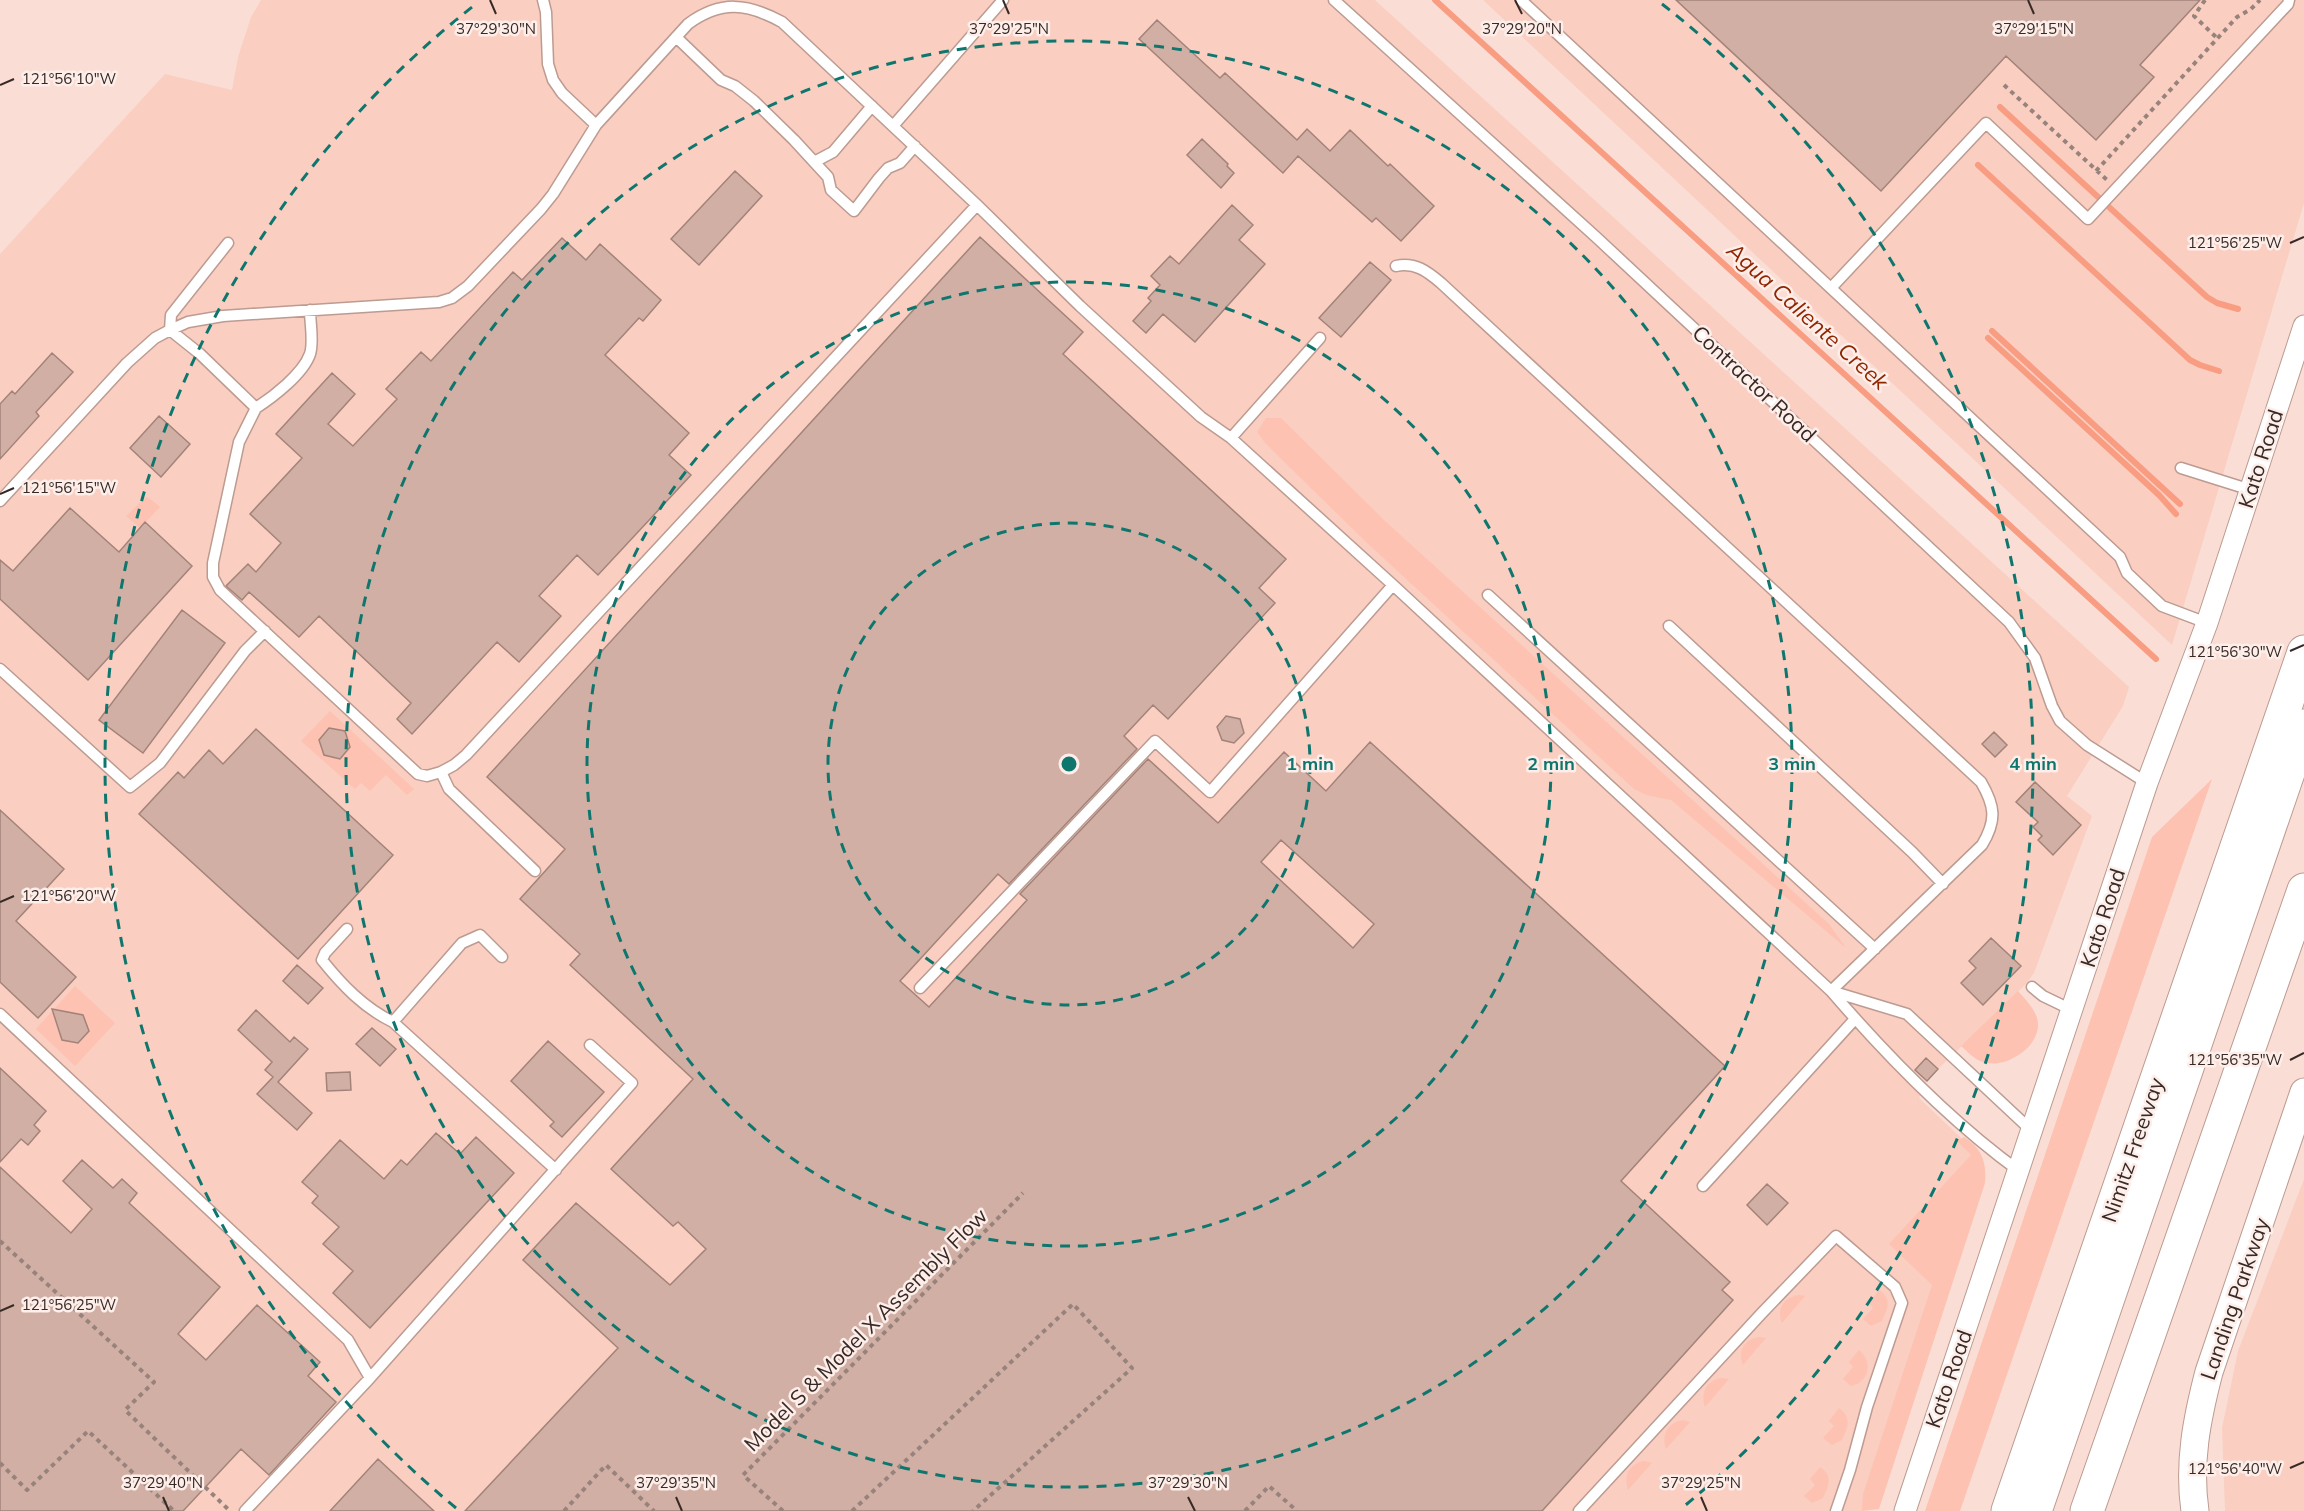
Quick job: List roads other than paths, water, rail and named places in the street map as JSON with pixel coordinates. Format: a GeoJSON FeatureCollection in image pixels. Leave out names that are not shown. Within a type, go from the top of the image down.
{"type":"FeatureCollection","features":[{"type":"Feature","properties":{"kind":"highway","name":"Nimitz Freeway"},"geometry":{"type":"LineString","coordinates":[[2008,1511],[2304,652]]}},
{"type":"Feature","properties":{"kind":"highway"},"geometry":{"type":"LineString","coordinates":[[2035,1511],[2304,726]]}},
{"type":"Feature","properties":{"kind":"highway"},"geometry":{"type":"LineString","coordinates":[[2087,1511],[2304,890]]}},
{"type":"Feature","properties":{"kind":"street","name":"Kato Road"},"geometry":{"type":"LineString","coordinates":[[1905,1511],[2147,783],[2207,623],[2304,326]]}},
{"type":"Feature","properties":{"kind":"street","name":"Landing Parkway"},"geometry":{"type":"LineString","coordinates":[[2195,1511],[2192,1456],[2203,1394],[2304,1092]]}},
{"type":"Feature","properties":{"kind":"lane"},"geometry":{"type":"LineString","coordinates":[[543,0],[546,12],[548,64],[553,80],[562,93],[596,125]]}},
{"type":"Feature","properties":{"kind":"lane"},"geometry":{"type":"LineString","coordinates":[[893,126],[1003,0]]}},
{"type":"Feature","properties":{"kind":"lane","name":"Contractor Road"},"geometry":{"type":"LineString","coordinates":[[1334,0],[1596,237],[2009,622],[2035,658],[2052,706],[2060,721],[2087,746],[2147,783]]}},
{"type":"Feature","properties":{"kind":"lane"},"geometry":{"type":"LineString","coordinates":[[1521,0],[2120,556],[2127,573],[2162,606],[2207,623]]}},
{"type":"Feature","properties":{"kind":"lane"},"geometry":{"type":"LineString","coordinates":[[1831,288],[1986,123],[2088,219],[2259,38],[2289,0]]}},
{"type":"Feature","properties":{"kind":"lane"},"geometry":{"type":"LineString","coordinates":[[0,501],[127,363],[155,338],[170,330],[205,318],[439,302],[452,298],[468,286],[541,209],[553,195],[596,125],[676,38],[702,14],[720,7],[741,6],[762,11],[782,22],[977,205],[1080,306],[1193,409],[1231,438],[1393,585],[1831,991],[1876,1044],[1993,1152],[2019,1172]]}},
{"type":"Feature","properties":{"kind":"lane"},"geometry":{"type":"LineString","coordinates":[[676,38],[721,80],[735,86],[754,101],[816,161],[828,177],[831,190],[854,211],[888,168],[900,163],[915,146]]}},
{"type":"Feature","properties":{"kind":"lane"},"geometry":{"type":"LineString","coordinates":[[816,161],[832,152],[872,106]]}},
{"type":"Feature","properties":{"kind":"lane"},"geometry":{"type":"LineString","coordinates":[[310,310],[310,353],[303,367],[273,398],[256,408],[239,442],[213,563],[213,577],[220,590],[418,774],[427,776],[441,772],[466,755],[977,205]]}},
{"type":"Feature","properties":{"kind":"lane"},"geometry":{"type":"LineString","coordinates":[[170,330],[171,315],[228,243]]}},
{"type":"Feature","properties":{"kind":"lane"},"geometry":{"type":"LineString","coordinates":[[1396,266],[1407,264],[1418,267],[1436,278],[1981,782],[1992,804],[1992,824],[1989,835],[1982,845],[1831,991]]}},
{"type":"Feature","properties":{"kind":"lane"},"geometry":{"type":"LineString","coordinates":[[170,330],[200,354],[256,408]]}},
{"type":"Feature","properties":{"kind":"lane"},"geometry":{"type":"LineString","coordinates":[[1231,438],[1320,338]]}},
{"type":"Feature","properties":{"kind":"lane"},"geometry":{"type":"LineString","coordinates":[[2181,468],[2251,490]]}},
{"type":"Feature","properties":{"kind":"lane"},"geometry":{"type":"LineString","coordinates":[[920,988],[1155,741],[1210,792],[1393,585]]}},
{"type":"Feature","properties":{"kind":"lane"},"geometry":{"type":"LineString","coordinates":[[1488,595],[1875,949]]}},
{"type":"Feature","properties":{"kind":"lane"},"geometry":{"type":"LineString","coordinates":[[1669,626],[1912,852],[1943,884]]}},
{"type":"Feature","properties":{"kind":"lane"},"geometry":{"type":"LineString","coordinates":[[0,669],[130,788],[160,763],[245,651],[265,630]]}},
{"type":"Feature","properties":{"kind":"lane"},"geometry":{"type":"LineString","coordinates":[[441,772],[448,789],[536,871]]}},
{"type":"Feature","properties":{"kind":"lane"},"geometry":{"type":"LineString","coordinates":[[347,929],[325,952],[322,960],[341,983],[378,1015],[393,1022],[556,1170]]}},
{"type":"Feature","properties":{"kind":"lane"},"geometry":{"type":"LineString","coordinates":[[393,1022],[462,943],[480,935],[502,957]]}},
{"type":"Feature","properties":{"kind":"lane"},"geometry":{"type":"LineString","coordinates":[[2032,987],[2043,996],[2072,1010]]}},
{"type":"Feature","properties":{"kind":"lane"},"geometry":{"type":"LineString","coordinates":[[1831,991],[1907,1014],[2032,1131]]}},
{"type":"Feature","properties":{"kind":"lane"},"geometry":{"type":"LineString","coordinates":[[0,1014],[348,1340],[370,1378]]}},
{"type":"Feature","properties":{"kind":"lane"},"geometry":{"type":"LineString","coordinates":[[1703,1186],[1855,1019]]}},
{"type":"Feature","properties":{"kind":"lane"},"geometry":{"type":"LineString","coordinates":[[245,1511],[370,1378],[632,1083],[590,1045]]}},
{"type":"Feature","properties":{"kind":"lane"},"geometry":{"type":"LineString","coordinates":[[1579,1511],[1836,1236],[1895,1287],[1902,1303],[1867,1407],[1836,1511]]}},
{"type":"Feature","properties":{"kind":"waterway","name":"Agua Caliente Creek"},"geometry":{"type":"LineString","coordinates":[[1435,0],[2156,659]]}},
{"type":"Feature","properties":{"kind":"waterway"},"geometry":{"type":"LineString","coordinates":[[2000,107],[2207,297],[2217,303],[2238,309]]}},
{"type":"Feature","properties":{"kind":"waterway"},"geometry":{"type":"LineString","coordinates":[[1978,165],[2190,360],[2219,371]]}},
{"type":"Feature","properties":{"kind":"waterway"},"geometry":{"type":"LineString","coordinates":[[1992,331],[2180,504]]}},
{"type":"Feature","properties":{"kind":"waterway"},"geometry":{"type":"LineString","coordinates":[[1988,338],[2159,495],[2176,514]]}}]}
